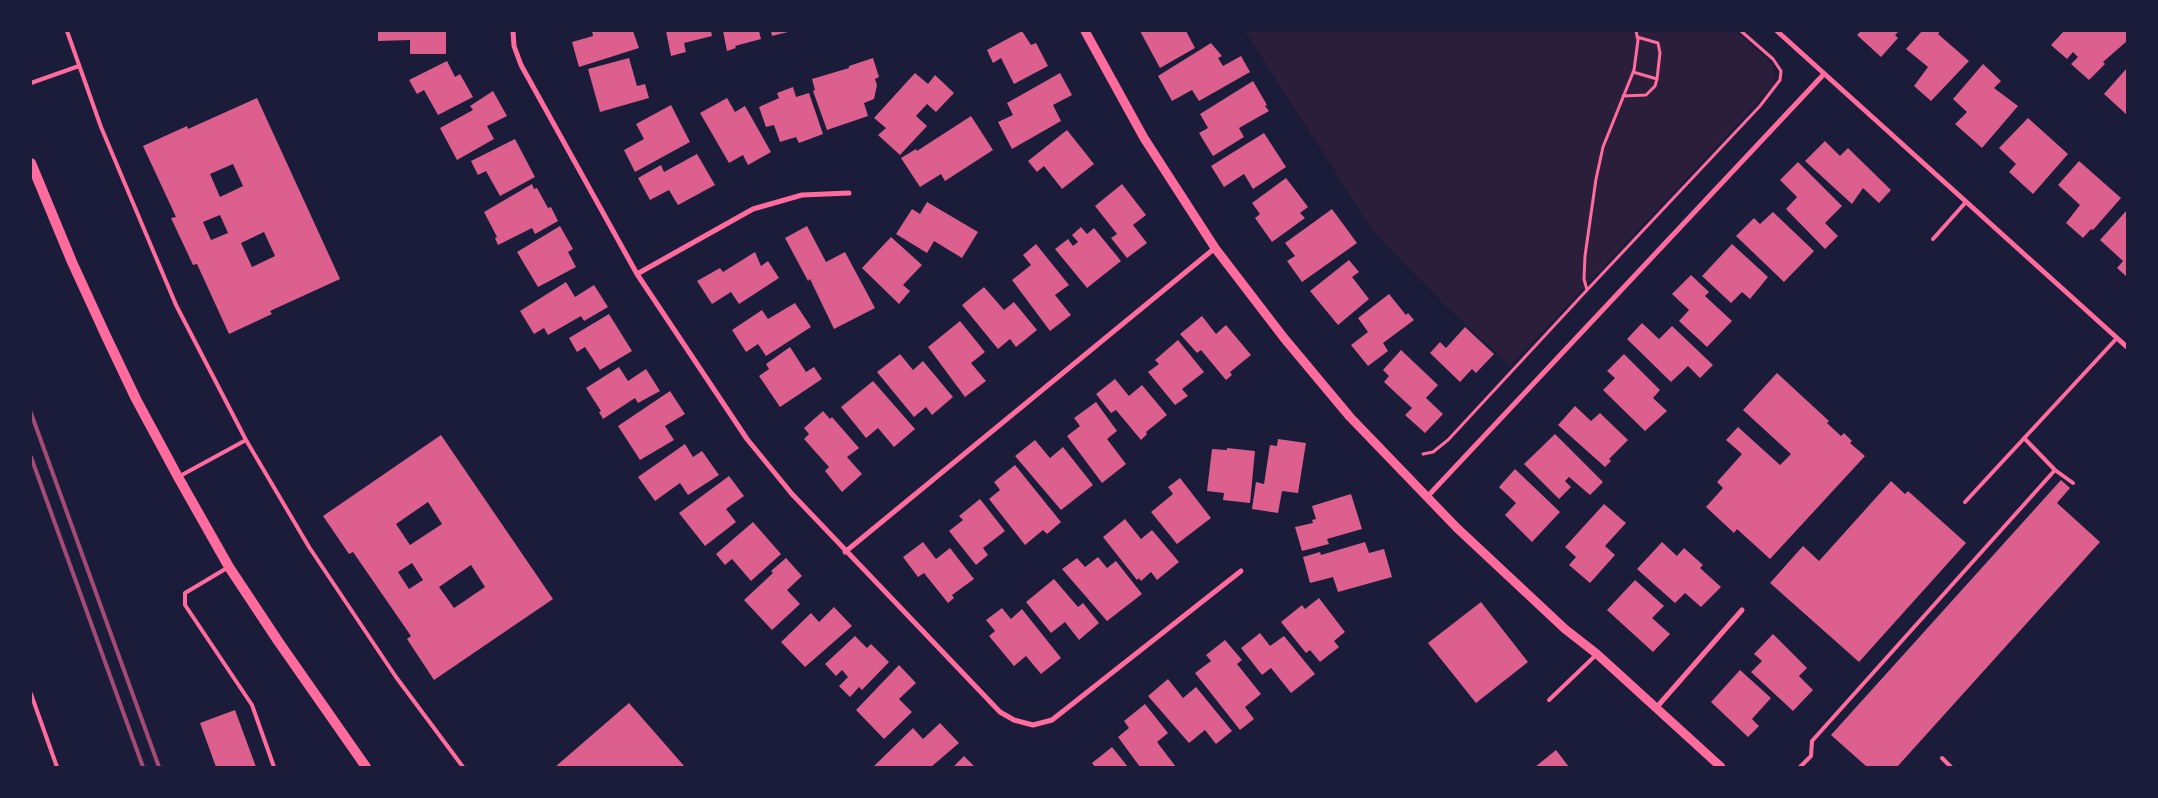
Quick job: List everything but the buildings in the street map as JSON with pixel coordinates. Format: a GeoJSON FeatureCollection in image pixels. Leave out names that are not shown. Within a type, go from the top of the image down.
{"type":"FeatureCollection","features":[{"type":"Feature","properties":{"kind":"main road"},"geometry":{"type":"LineString","coordinates":[[31,163],[106,336],[136,399],[178,477],[229,567],[366,767]]}},
{"type":"Feature","properties":{"kind":"street"},"geometry":{"type":"LineString","coordinates":[[513,31],[514,46],[521,65],[637,274],[747,439],[792,494],[845,552],[1000,712],[1014,720],[1033,724],[1052,720],[1068,710],[1241,572]]}},
{"type":"Feature","properties":{"kind":"street"},"geometry":{"type":"LineString","coordinates":[[1085,31],[1144,138],[1215,248],[1284,338],[1350,417],[1427,497],[1565,629],[1597,654],[1721,767]]}},
{"type":"Feature","properties":{"kind":"street"},"geometry":{"type":"LineString","coordinates":[[1777,31],[2127,346]]}},
{"type":"Feature","properties":{"kind":"street"},"geometry":{"type":"LineString","coordinates":[[1427,497],[1824,74]]}},
{"type":"Feature","properties":{"kind":"street"},"geometry":{"type":"LineString","coordinates":[[637,274],[753,209],[802,195],[849,193]]}},
{"type":"Feature","properties":{"kind":"street"},"geometry":{"type":"LineString","coordinates":[[845,552],[1215,248]]}},
{"type":"Feature","properties":{"kind":"street"},"geometry":{"type":"LineString","coordinates":[[1656,708],[1742,610]]}},
{"type":"Feature","properties":{"kind":"lane"},"geometry":{"type":"LineString","coordinates":[[67,31],[101,127],[176,305],[246,440],[314,555],[396,677],[463,767]]}},
{"type":"Feature","properties":{"kind":"lane"},"geometry":{"type":"LineString","coordinates":[[31,82],[79,66]]}},
{"type":"Feature","properties":{"kind":"lane"},"geometry":{"type":"LineString","coordinates":[[1932,239],[1966,202]]}},
{"type":"Feature","properties":{"kind":"lane"},"geometry":{"type":"LineString","coordinates":[[1965,502],[2117,338]]}},
{"type":"Feature","properties":{"kind":"lane"},"geometry":{"type":"LineString","coordinates":[[2024,438],[2055,470],[2073,483]]}},
{"type":"Feature","properties":{"kind":"lane"},"geometry":{"type":"LineString","coordinates":[[178,477],[246,440]]}},
{"type":"Feature","properties":{"kind":"lane"},"geometry":{"type":"LineString","coordinates":[[1800,767],[1811,756],[1812,741],[2055,470]]}},
{"type":"Feature","properties":{"kind":"lane"},"geometry":{"type":"LineString","coordinates":[[229,567],[185,593],[185,605],[252,705],[274,767]]}},
{"type":"Feature","properties":{"kind":"lane"},"geometry":{"type":"LineString","coordinates":[[1549,700],[1597,654]]}},
{"type":"Feature","properties":{"kind":"lane"},"geometry":{"type":"LineString","coordinates":[[31,694],[57,767]]}},
{"type":"Feature","properties":{"kind":"lane"},"geometry":{"type":"LineString","coordinates":[[1942,758],[1951,767]]}},
{"type":"Feature","properties":{"kind":"path"},"geometry":{"type":"LineString","coordinates":[[1587,290],[1584,279],[1585,256],[1596,179],[1603,147],[1633,72],[1636,31]]}},
{"type":"Feature","properties":{"kind":"path"},"geometry":{"type":"LineString","coordinates":[[1424,454],[1433,452],[1454,435],[1760,106],[1780,80],[1781,71],[1773,59],[1741,31]]}},
{"type":"Feature","properties":{"kind":"path"},"geometry":{"type":"LineString","coordinates":[[1624,96],[1646,95],[1655,86],[1657,79],[1660,53],[1658,43],[1637,37]]}},
{"type":"Feature","properties":{"kind":"path"},"geometry":{"type":"LineString","coordinates":[[1633,72],[1657,79]]}},
{"type":"Feature","properties":{"kind":"shaded area"},"geometry":{"type":"Polygon","coordinates":[[[1245,31],[1736,31],[1772,64],[1776,77],[1773,86],[1510,366],[1443,303],[1373,231],[1245,31]]]}},
{"type":"Feature","properties":{"kind":"railway"},"geometry":{"type":"LineString","coordinates":[[31,413],[159,767]]}},
{"type":"Feature","properties":{"kind":"railway"},"geometry":{"type":"LineString","coordinates":[[31,457],[143,767]]}}]}
